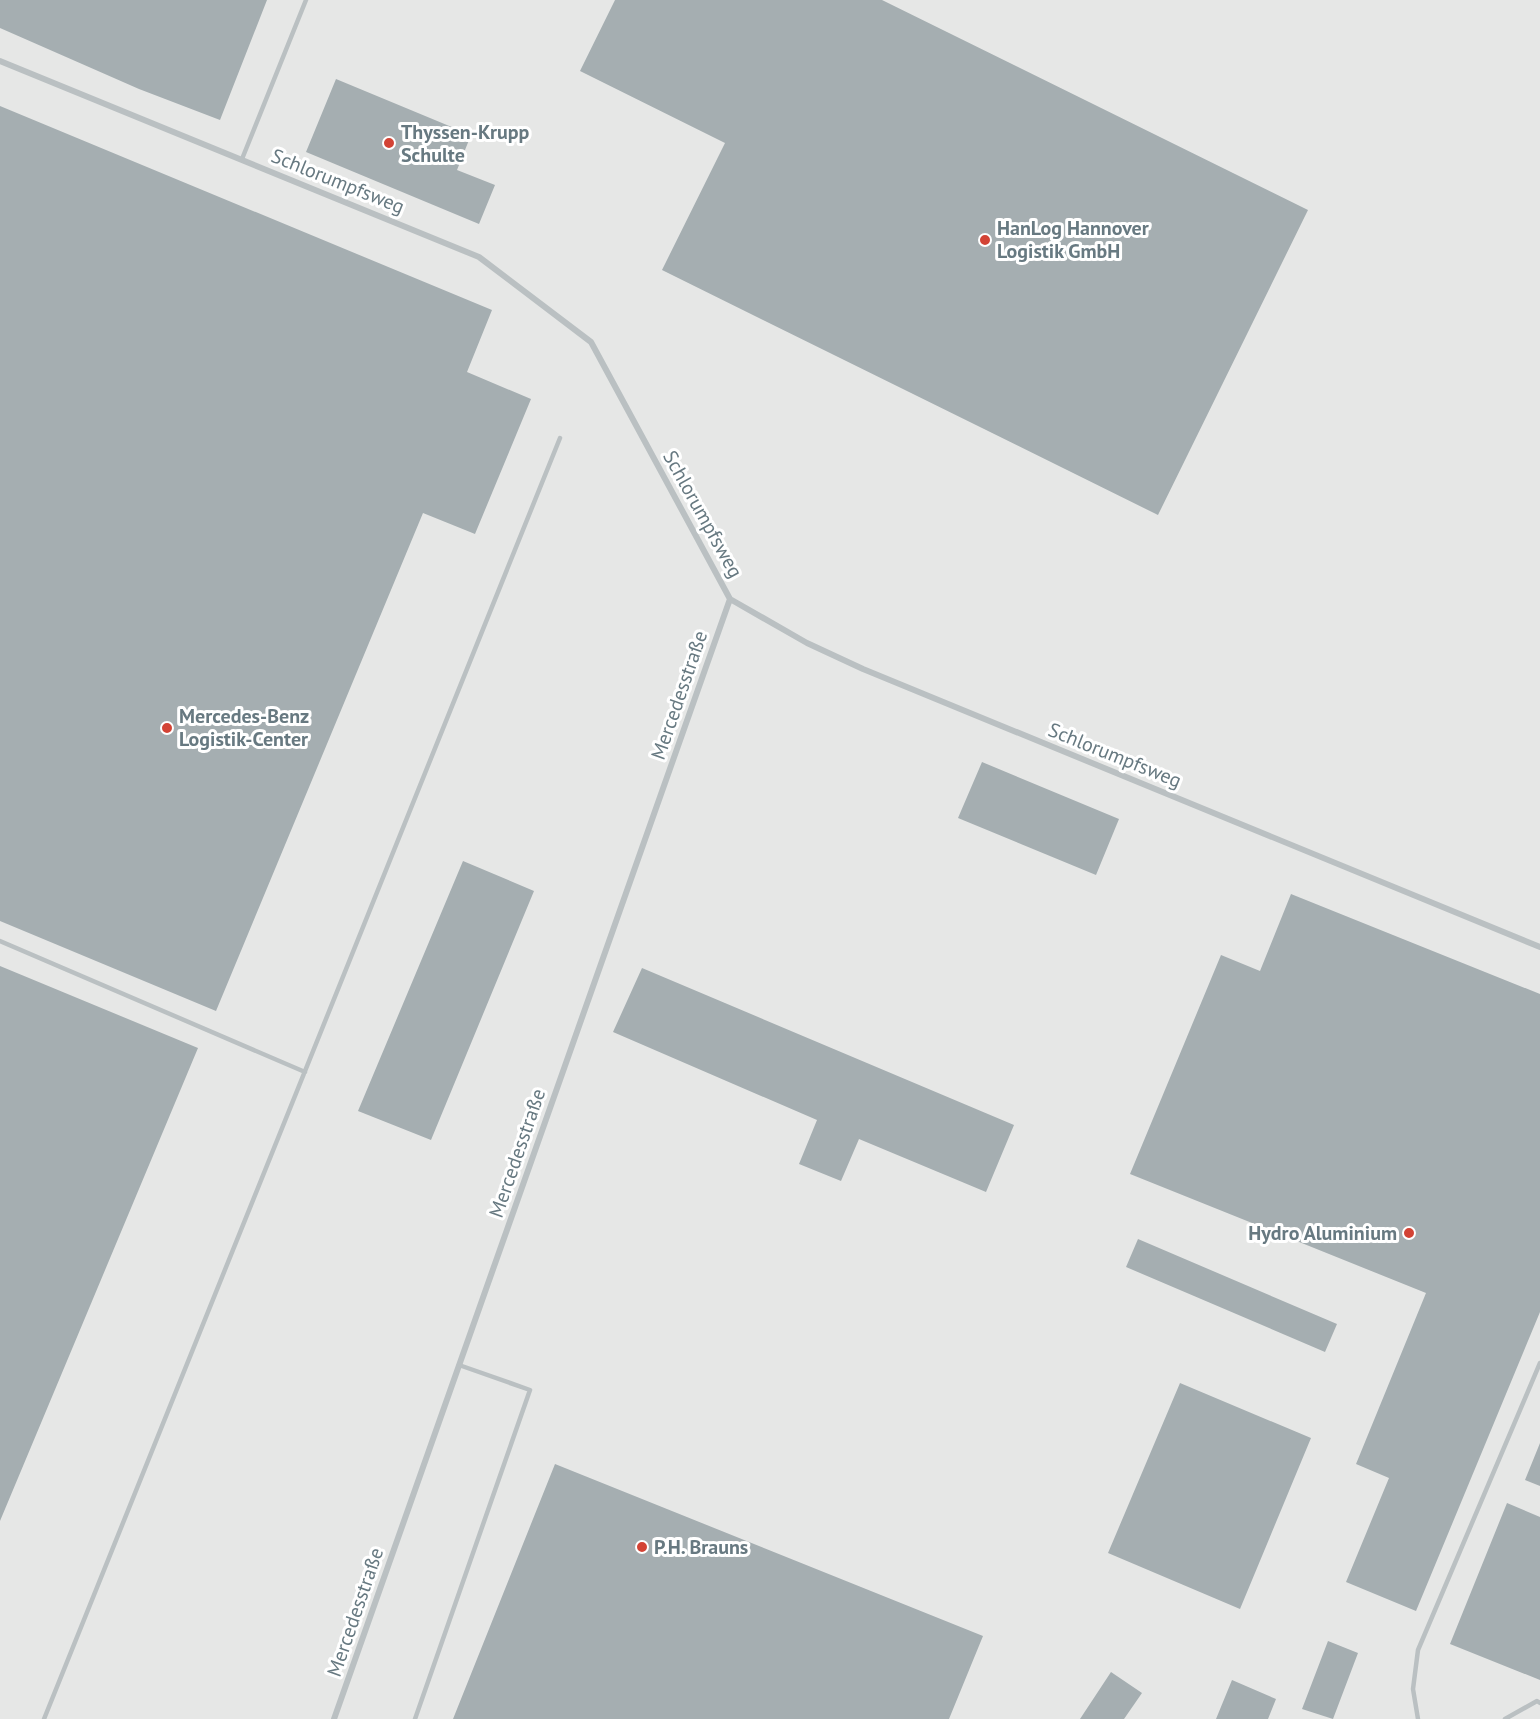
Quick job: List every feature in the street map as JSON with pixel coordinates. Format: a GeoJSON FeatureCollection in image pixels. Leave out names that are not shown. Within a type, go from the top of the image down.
{"type":"FeatureCollection","features":[{"type":"Feature","properties":{"kind":"street","name":"Schlorumpfsweg"},"geometry":{"type":"LineString","coordinates":[[0,61],[479,257],[591,342],[730,599],[807,643],[863,669],[1540,947]]}},
{"type":"Feature","properties":{"kind":"street","name":"Mercedesstraße"},"geometry":{"type":"LineString","coordinates":[[334,1719],[730,599]]}},
{"type":"Feature","properties":{"kind":"lane"},"geometry":{"type":"LineString","coordinates":[[242,159],[306,0]]}},
{"type":"Feature","properties":{"kind":"lane"},"geometry":{"type":"LineString","coordinates":[[44,1719],[560,438]]}},
{"type":"Feature","properties":{"kind":"lane"},"geometry":{"type":"LineString","coordinates":[[0,941],[305,1072]]}},
{"type":"Feature","properties":{"kind":"lane"},"geometry":{"type":"LineString","coordinates":[[1418,1719],[1413,1689],[1418,1650],[1540,1363]]}},
{"type":"Feature","properties":{"kind":"lane"},"geometry":{"type":"LineString","coordinates":[[415,1719],[530,1390],[459,1365]]}},
{"type":"Feature","properties":{"kind":"lane"},"geometry":{"type":"LineString","coordinates":[[1505,1719],[1537,1701],[1540,1702]]}},
{"type":"Feature","properties":{"kind":"shaded area"},"geometry":{"type":"Polygon","coordinates":[[[0,0],[1540,0],[1540,1719],[0,1719],[0,0]]]}},
{"type":"Feature","properties":{"kind":"building"},"geometry":{"type":"Polygon","coordinates":[[[0,0],[267,0],[220,120],[139,89],[0,28],[0,0]]]}},
{"type":"Feature","properties":{"kind":"building","name":"HanLog Hannover Logistik GmbH"},"geometry":{"type":"Polygon","coordinates":[[[615,0],[882,0],[1308,210],[1158,515],[662,270],[725,143],[580,71],[615,0]]]}},
{"type":"Feature","properties":{"kind":"building","name":"Thyssen-Krupp Schulte"},"geometry":{"type":"Polygon","coordinates":[[[336,79],[471,135],[457,170],[495,185],[479,224],[306,152],[336,79]]]}},
{"type":"Feature","properties":{"kind":"building","name":"Mercedes-Benz Logistik-Center"},"geometry":{"type":"Polygon","coordinates":[[[0,106],[492,310],[467,372],[531,399],[475,534],[423,513],[216,1011],[0,921],[0,106]]]}},
{"type":"Feature","properties":{"kind":"building"},"geometry":{"type":"Polygon","coordinates":[[[982,762],[1119,819],[1096,875],[958,818],[982,762]]]}},
{"type":"Feature","properties":{"kind":"building"},"geometry":{"type":"Polygon","coordinates":[[[463,861],[534,891],[431,1140],[358,1111],[463,861]]]}},
{"type":"Feature","properties":{"kind":"building","name":"Hydro Aluminium"},"geometry":{"type":"Polygon","coordinates":[[[1291,894],[1540,994],[1540,1312],[1416,1611],[1346,1582],[1389,1478],[1356,1464],[1426,1293],[1130,1174],[1221,955],[1260,971],[1291,894]]]}},
{"type":"Feature","properties":{"kind":"building"},"geometry":{"type":"Polygon","coordinates":[[[0,966],[198,1048],[0,1521],[0,966]]]}},
{"type":"Feature","properties":{"kind":"building"},"geometry":{"type":"Polygon","coordinates":[[[642,968],[1014,1125],[986,1192],[859,1139],[841,1181],[799,1164],[817,1120],[613,1032],[642,968]]]}},
{"type":"Feature","properties":{"kind":"building"},"geometry":{"type":"Polygon","coordinates":[[[1138,1239],[1337,1324],[1325,1352],[1126,1267],[1138,1239]]]}},
{"type":"Feature","properties":{"kind":"building"},"geometry":{"type":"Polygon","coordinates":[[[1180,1383],[1311,1438],[1240,1609],[1108,1553],[1180,1383]]]}},
{"type":"Feature","properties":{"kind":"building"},"geometry":{"type":"Polygon","coordinates":[[[1540,1443],[1540,1486],[1525,1480],[1540,1443]]]}},
{"type":"Feature","properties":{"kind":"building","name":"P.H. Brauns"},"geometry":{"type":"Polygon","coordinates":[[[555,1464],[983,1636],[949,1719],[453,1719],[555,1464]]]}},
{"type":"Feature","properties":{"kind":"building"},"geometry":{"type":"Polygon","coordinates":[[[1507,1503],[1540,1517],[1540,1680],[1450,1644],[1507,1503]]]}},
{"type":"Feature","properties":{"kind":"building"},"geometry":{"type":"Polygon","coordinates":[[[1328,1641],[1358,1653],[1333,1719],[1302,1709],[1328,1641]]]}},
{"type":"Feature","properties":{"kind":"building"},"geometry":{"type":"Polygon","coordinates":[[[1111,1672],[1142,1693],[1124,1719],[1080,1719],[1111,1672]]]}},
{"type":"Feature","properties":{"kind":"building"},"geometry":{"type":"Polygon","coordinates":[[[1232,1680],[1276,1699],[1268,1719],[1216,1719],[1232,1680]]]}},
{"type":"Feature","properties":{"kind":"place","name":"Thyssen-Krupp Schulte"},"geometry":{"type":"Point","coordinates":[389,143]}},
{"type":"Feature","properties":{"kind":"place","name":"HanLog Hannover Logistik GmbH"},"geometry":{"type":"Point","coordinates":[985,240]}},
{"type":"Feature","properties":{"kind":"place","name":"Mercedes-Benz Logistik-Center"},"geometry":{"type":"Point","coordinates":[167,728]}},
{"type":"Feature","properties":{"kind":"place","name":"Hydro Aluminium"},"geometry":{"type":"Point","coordinates":[1409,1233]}},
{"type":"Feature","properties":{"kind":"place","name":"P.H. Brauns"},"geometry":{"type":"Point","coordinates":[642,1547]}}]}
